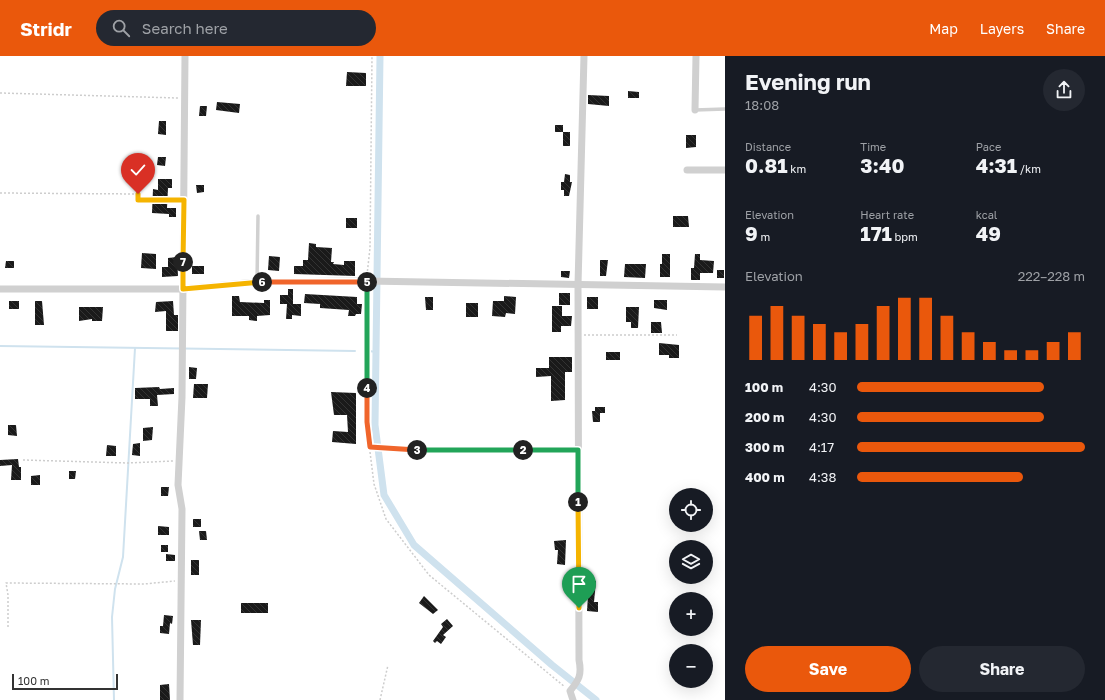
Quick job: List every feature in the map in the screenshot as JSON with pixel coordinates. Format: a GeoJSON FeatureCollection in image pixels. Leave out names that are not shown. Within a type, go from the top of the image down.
{"type":"FeatureCollection","features":[{"type":"Feature","properties":{"kind":"street"},"geometry":{"type":"LineString","coordinates":[[180,700],[182,509],[178,485],[178,461],[182,355],[185,56]]}},
{"type":"Feature","properties":{"kind":"street"},"geometry":{"type":"LineString","coordinates":[[573,700],[571,690],[579,679],[581,672],[579,660],[578,285],[584,56]]}},
{"type":"Feature","properties":{"kind":"street"},"geometry":{"type":"LineString","coordinates":[[695,110],[696,56]]}},
{"type":"Feature","properties":{"kind":"street"},"geometry":{"type":"LineString","coordinates":[[687,170],[725,170]]}},
{"type":"Feature","properties":{"kind":"street"},"geometry":{"type":"LineString","coordinates":[[0,289],[183,289],[257,282],[367,281],[725,287]]}},
{"type":"Feature","properties":{"kind":"lane"},"geometry":{"type":"LineString","coordinates":[[695,110],[725,109]]}},
{"type":"Feature","properties":{"kind":"lane"},"geometry":{"type":"LineString","coordinates":[[257,282],[258,216]]}},
{"type":"Feature","properties":{"kind":"lane"},"geometry":{"type":"LineString","coordinates":[[370,447],[399,449],[578,450]]}},
{"type":"Feature","properties":{"kind":"path"},"geometry":{"type":"LineString","coordinates":[[372,56],[370,248],[367,281],[367,422],[374,484],[386,519],[429,575],[571,690]]}},
{"type":"Feature","properties":{"kind":"path"},"geometry":{"type":"LineString","coordinates":[[0,93],[185,98]]}},
{"type":"Feature","properties":{"kind":"path"},"geometry":{"type":"LineString","coordinates":[[0,193],[138,194],[138,200],[184,200]]}},
{"type":"Feature","properties":{"kind":"path"},"geometry":{"type":"LineString","coordinates":[[578,335],[677,335]]}},
{"type":"Feature","properties":{"kind":"path"},"geometry":{"type":"LineString","coordinates":[[23,460],[128,463],[178,461]]}},
{"type":"Feature","properties":{"kind":"path"},"geometry":{"type":"LineString","coordinates":[[8,627],[8,595],[6,583],[144,584],[181,580]]}},
{"type":"Feature","properties":{"kind":"path"},"geometry":{"type":"LineString","coordinates":[[380,700],[388,665]]}},
{"type":"Feature","properties":{"kind":"building"},"geometry":{"type":"Polygon","coordinates":[[[347,72],[366,73],[366,86],[346,86],[347,72]]]}},
{"type":"Feature","properties":{"kind":"building"},"geometry":{"type":"Polygon","coordinates":[[[628,91],[639,92],[639,98],[628,98],[628,91]]]}},
{"type":"Feature","properties":{"kind":"building"},"geometry":{"type":"Polygon","coordinates":[[[588,95],[609,96],[609,106],[588,104],[588,95]]]}},
{"type":"Feature","properties":{"kind":"building"},"geometry":{"type":"Polygon","coordinates":[[[217,102],[240,104],[239,113],[216,110],[217,102]]]}},
{"type":"Feature","properties":{"kind":"building"},"geometry":{"type":"Polygon","coordinates":[[[200,106],[207,106],[206,116],[199,116],[200,106]]]}},
{"type":"Feature","properties":{"kind":"building"},"geometry":{"type":"Polygon","coordinates":[[[159,121],[166,121],[166,135],[158,134],[159,121]]]}},
{"type":"Feature","properties":{"kind":"building"},"geometry":{"type":"Polygon","coordinates":[[[555,125],[563,125],[563,132],[555,132],[555,125]]]}},
{"type":"Feature","properties":{"kind":"building"},"geometry":{"type":"Polygon","coordinates":[[[563,132],[570,132],[570,146],[563,146],[563,132]]]}},
{"type":"Feature","properties":{"kind":"building"},"geometry":{"type":"Polygon","coordinates":[[[686,135],[696,135],[696,147],[686,148],[686,135]]]}},
{"type":"Feature","properties":{"kind":"building"},"geometry":{"type":"Polygon","coordinates":[[[158,157],[166,157],[165,166],[157,165],[158,157]]]}},
{"type":"Feature","properties":{"kind":"building"},"geometry":{"type":"Polygon","coordinates":[[[565,174],[570,175],[570,182],[572,182],[569,196],[564,196],[564,190],[561,190],[561,182],[564,182],[565,174]]]}},
{"type":"Feature","properties":{"kind":"building"},"geometry":{"type":"Polygon","coordinates":[[[158,179],[172,179],[172,188],[168,188],[167,208],[176,208],[176,217],[169,217],[169,214],[152,213],[153,189],[158,190],[158,179]]]}},
{"type":"Feature","properties":{"kind":"building"},"geometry":{"type":"Polygon","coordinates":[[[196,185],[204,185],[204,192],[197,193],[196,185]]]}},
{"type":"Feature","properties":{"kind":"building"},"geometry":{"type":"Polygon","coordinates":[[[673,216],[688,216],[689,227],[673,227],[673,216]]]}},
{"type":"Feature","properties":{"kind":"building"},"geometry":{"type":"Polygon","coordinates":[[[346,218],[357,218],[357,228],[346,228],[346,218]]]}},
{"type":"Feature","properties":{"kind":"building"},"geometry":{"type":"Polygon","coordinates":[[[309,243],[316,244],[316,247],[332,248],[331,262],[334,262],[333,264],[344,265],[344,261],[355,261],[355,276],[294,274],[294,266],[303,266],[303,260],[308,260],[309,243]]]}},
{"type":"Feature","properties":{"kind":"building"},"geometry":{"type":"Polygon","coordinates":[[[142,253],[156,254],[156,269],[141,268],[142,253]]]}},
{"type":"Feature","properties":{"kind":"building"},"geometry":{"type":"Polygon","coordinates":[[[662,254],[670,254],[670,277],[660,277],[662,254]]]}},
{"type":"Feature","properties":{"kind":"building"},"geometry":{"type":"Polygon","coordinates":[[[695,254],[700,254],[700,260],[714,261],[713,273],[700,273],[700,280],[691,280],[691,268],[694,268],[695,254]]]}},
{"type":"Feature","properties":{"kind":"building"},"geometry":{"type":"Polygon","coordinates":[[[269,256],[280,257],[279,271],[268,270],[269,256]]]}},
{"type":"Feature","properties":{"kind":"building"},"geometry":{"type":"Polygon","coordinates":[[[177,257],[178,276],[162,277],[162,267],[168,267],[168,258],[177,257]]]}},
{"type":"Feature","properties":{"kind":"building"},"geometry":{"type":"Polygon","coordinates":[[[600,260],[608,260],[606,276],[600,276],[600,260]]]}},
{"type":"Feature","properties":{"kind":"building"},"geometry":{"type":"Polygon","coordinates":[[[6,261],[14,261],[14,268],[5,268],[6,261]]]}},
{"type":"Feature","properties":{"kind":"building"},"geometry":{"type":"Polygon","coordinates":[[[625,264],[646,264],[645,278],[624,277],[625,264]]]}},
{"type":"Feature","properties":{"kind":"building"},"geometry":{"type":"Polygon","coordinates":[[[192,266],[204,266],[204,274],[192,274],[192,266]]]}},
{"type":"Feature","properties":{"kind":"building"},"geometry":{"type":"Polygon","coordinates":[[[717,270],[724,270],[724,278],[717,278],[717,270]]]}},
{"type":"Feature","properties":{"kind":"building"},"geometry":{"type":"Polygon","coordinates":[[[561,271],[570,271],[569,278],[561,277],[561,271]]]}},
{"type":"Feature","properties":{"kind":"building"},"geometry":{"type":"Polygon","coordinates":[[[288,289],[293,289],[293,304],[301,304],[301,316],[292,315],[292,319],[286,319],[287,304],[280,304],[280,295],[288,295],[288,289]]]}},
{"type":"Feature","properties":{"kind":"building"},"geometry":{"type":"Polygon","coordinates":[[[559,293],[570,293],[570,305],[559,305],[559,293]]]}},
{"type":"Feature","properties":{"kind":"building"},"geometry":{"type":"Polygon","coordinates":[[[305,294],[357,297],[357,304],[362,304],[361,314],[348,316],[349,310],[320,308],[320,304],[304,303],[305,294]]]}},
{"type":"Feature","properties":{"kind":"building"},"geometry":{"type":"Polygon","coordinates":[[[232,296],[239,296],[240,302],[264,303],[264,300],[270,300],[270,315],[257,316],[257,321],[249,320],[249,316],[232,316],[232,296]]]}},
{"type":"Feature","properties":{"kind":"building"},"geometry":{"type":"Polygon","coordinates":[[[504,296],[516,297],[515,314],[506,313],[505,317],[492,316],[493,301],[504,301],[504,296]]]}},
{"type":"Feature","properties":{"kind":"building"},"geometry":{"type":"Polygon","coordinates":[[[425,297],[433,297],[433,310],[426,310],[425,297]]]}},
{"type":"Feature","properties":{"kind":"building"},"geometry":{"type":"Polygon","coordinates":[[[587,297],[598,297],[598,309],[587,309],[587,297]]]}},
{"type":"Feature","properties":{"kind":"building"},"geometry":{"type":"Polygon","coordinates":[[[654,300],[667,300],[667,310],[654,308],[654,300]]]}},
{"type":"Feature","properties":{"kind":"building"},"geometry":{"type":"Polygon","coordinates":[[[9,301],[19,301],[19,309],[9,309],[9,301]]]}},
{"type":"Feature","properties":{"kind":"building"},"geometry":{"type":"Polygon","coordinates":[[[35,301],[42,301],[44,325],[35,325],[35,301]]]}},
{"type":"Feature","properties":{"kind":"building"},"geometry":{"type":"Polygon","coordinates":[[[173,301],[174,315],[178,315],[178,331],[166,331],[166,311],[155,312],[156,302],[173,301]]]}},
{"type":"Feature","properties":{"kind":"building"},"geometry":{"type":"Polygon","coordinates":[[[466,303],[478,303],[478,317],[466,317],[466,303]]]}},
{"type":"Feature","properties":{"kind":"building"},"geometry":{"type":"Polygon","coordinates":[[[552,306],[562,306],[562,316],[572,316],[571,326],[561,326],[561,332],[552,332],[552,306]]]}},
{"type":"Feature","properties":{"kind":"building"},"geometry":{"type":"Polygon","coordinates":[[[79,307],[103,307],[102,321],[92,321],[92,319],[79,321],[79,307]]]}},
{"type":"Feature","properties":{"kind":"building"},"geometry":{"type":"Polygon","coordinates":[[[626,307],[639,307],[638,328],[631,328],[631,322],[626,322],[626,307]]]}},
{"type":"Feature","properties":{"kind":"building"},"geometry":{"type":"Polygon","coordinates":[[[651,322],[661,322],[662,333],[651,333],[651,322]]]}},
{"type":"Feature","properties":{"kind":"building"},"geometry":{"type":"Polygon","coordinates":[[[659,343],[679,345],[679,358],[669,358],[669,355],[659,355],[659,343]]]}},
{"type":"Feature","properties":{"kind":"building"},"geometry":{"type":"Polygon","coordinates":[[[606,352],[620,352],[620,360],[606,360],[606,352]]]}},
{"type":"Feature","properties":{"kind":"building"},"geometry":{"type":"Polygon","coordinates":[[[549,357],[572,357],[572,372],[565,372],[565,400],[551,401],[551,376],[536,377],[536,368],[549,368],[549,357]]]}},
{"type":"Feature","properties":{"kind":"building"},"geometry":{"type":"Polygon","coordinates":[[[189,367],[197,368],[196,379],[189,379],[189,367]]]}},
{"type":"Feature","properties":{"kind":"building"},"geometry":{"type":"Polygon","coordinates":[[[194,384],[208,384],[207,398],[193,398],[194,384]]]}},
{"type":"Feature","properties":{"kind":"building"},"geometry":{"type":"Polygon","coordinates":[[[159,387],[160,389],[174,388],[174,394],[157,395],[158,406],[150,406],[150,399],[135,399],[135,388],[159,387]]]}},
{"type":"Feature","properties":{"kind":"building"},"geometry":{"type":"Polygon","coordinates":[[[331,392],[356,393],[356,444],[332,442],[333,431],[348,432],[347,415],[334,415],[331,392]]]}},
{"type":"Feature","properties":{"kind":"building"},"geometry":{"type":"Polygon","coordinates":[[[595,407],[605,407],[605,413],[600,413],[600,422],[593,422],[592,411],[595,411],[595,407]]]}},
{"type":"Feature","properties":{"kind":"building"},"geometry":{"type":"Polygon","coordinates":[[[8,425],[16,425],[17,436],[8,435],[8,425]]]}},
{"type":"Feature","properties":{"kind":"building"},"geometry":{"type":"Polygon","coordinates":[[[153,427],[152,440],[143,441],[143,428],[153,427]]]}},
{"type":"Feature","properties":{"kind":"building"},"geometry":{"type":"Polygon","coordinates":[[[140,443],[140,456],[132,455],[133,444],[140,443]]]}},
{"type":"Feature","properties":{"kind":"building"},"geometry":{"type":"Polygon","coordinates":[[[107,445],[116,446],[116,456],[106,456],[107,445]]]}},
{"type":"Feature","properties":{"kind":"building"},"geometry":{"type":"Polygon","coordinates":[[[18,459],[19,467],[21,467],[21,480],[11,480],[12,465],[0,466],[0,460],[18,459]]]}},
{"type":"Feature","properties":{"kind":"building"},"geometry":{"type":"Polygon","coordinates":[[[69,471],[76,471],[75,479],[69,479],[69,471]]]}},
{"type":"Feature","properties":{"kind":"building"},"geometry":{"type":"Polygon","coordinates":[[[40,475],[40,485],[31,485],[31,476],[40,475]]]}},
{"type":"Feature","properties":{"kind":"building"},"geometry":{"type":"Polygon","coordinates":[[[161,487],[169,487],[168,496],[161,496],[161,487]]]}},
{"type":"Feature","properties":{"kind":"building"},"geometry":{"type":"Polygon","coordinates":[[[193,519],[201,519],[201,527],[193,527],[193,519]]]}},
{"type":"Feature","properties":{"kind":"building"},"geometry":{"type":"Polygon","coordinates":[[[158,526],[169,527],[169,535],[158,535],[158,526]]]}},
{"type":"Feature","properties":{"kind":"building"},"geometry":{"type":"Polygon","coordinates":[[[199,531],[206,531],[207,540],[200,540],[199,531]]]}},
{"type":"Feature","properties":{"kind":"building"},"geometry":{"type":"Polygon","coordinates":[[[566,540],[565,565],[557,564],[558,550],[555,550],[554,541],[566,540]]]}},
{"type":"Feature","properties":{"kind":"building"},"geometry":{"type":"Polygon","coordinates":[[[161,545],[168,545],[168,552],[161,552],[161,545]]]}},
{"type":"Feature","properties":{"kind":"building"},"geometry":{"type":"Polygon","coordinates":[[[166,554],[175,555],[175,561],[166,561],[166,554]]]}},
{"type":"Feature","properties":{"kind":"building"},"geometry":{"type":"Polygon","coordinates":[[[191,560],[199,560],[199,575],[191,575],[191,560]]]}},
{"type":"Feature","properties":{"kind":"building"},"geometry":{"type":"Polygon","coordinates":[[[589,580],[596,581],[594,602],[598,602],[598,612],[587,611],[589,580]]]}},
{"type":"Feature","properties":{"kind":"building"},"geometry":{"type":"Polygon","coordinates":[[[424,596],[438,610],[433,614],[419,603],[424,596]]]}},
{"type":"Feature","properties":{"kind":"building"},"geometry":{"type":"Polygon","coordinates":[[[241,603],[268,603],[268,613],[241,613],[241,603]]]}},
{"type":"Feature","properties":{"kind":"building"},"geometry":{"type":"Polygon","coordinates":[[[164,615],[173,616],[172,624],[170,623],[169,634],[160,633],[160,626],[163,626],[164,615]]]}},
{"type":"Feature","properties":{"kind":"building"},"geometry":{"type":"Polygon","coordinates":[[[447,619],[453,626],[443,635],[446,637],[441,644],[437,641],[435,643],[433,641],[443,627],[441,624],[447,619]]]}},
{"type":"Feature","properties":{"kind":"building"},"geometry":{"type":"Polygon","coordinates":[[[191,620],[201,620],[200,645],[193,645],[191,620]]]}},
{"type":"Feature","properties":{"kind":"building"},"geometry":{"type":"Polygon","coordinates":[[[169,684],[170,700],[160,700],[160,685],[169,684]]]}},
{"type":"Feature","properties":{"kind":"waterway"},"geometry":{"type":"LineString","coordinates":[[380,56],[375,425],[384,495],[414,545],[552,665],[596,700]]}},
{"type":"Feature","properties":{"kind":"waterway"},"geometry":{"type":"LineString","coordinates":[[0,346],[355,351]]}},
{"type":"Feature","properties":{"kind":"waterway"},"geometry":{"type":"LineString","coordinates":[[114,700],[112,617],[115,589],[123,557],[135,348]]}},
{"type":"Feature","properties":{"kind":"waterway"},"geometry":{"type":"LineString","coordinates":[[369,351],[376,352]]}},
{"type":"Feature","properties":{"kind":"route"},"geometry":{"type":"LineString","coordinates":[[138,194],[138,200],[184,200],[183,289],[257,282],[367,281],[367,422],[370,447],[399,449],[578,450],[579,608]]}}]}
